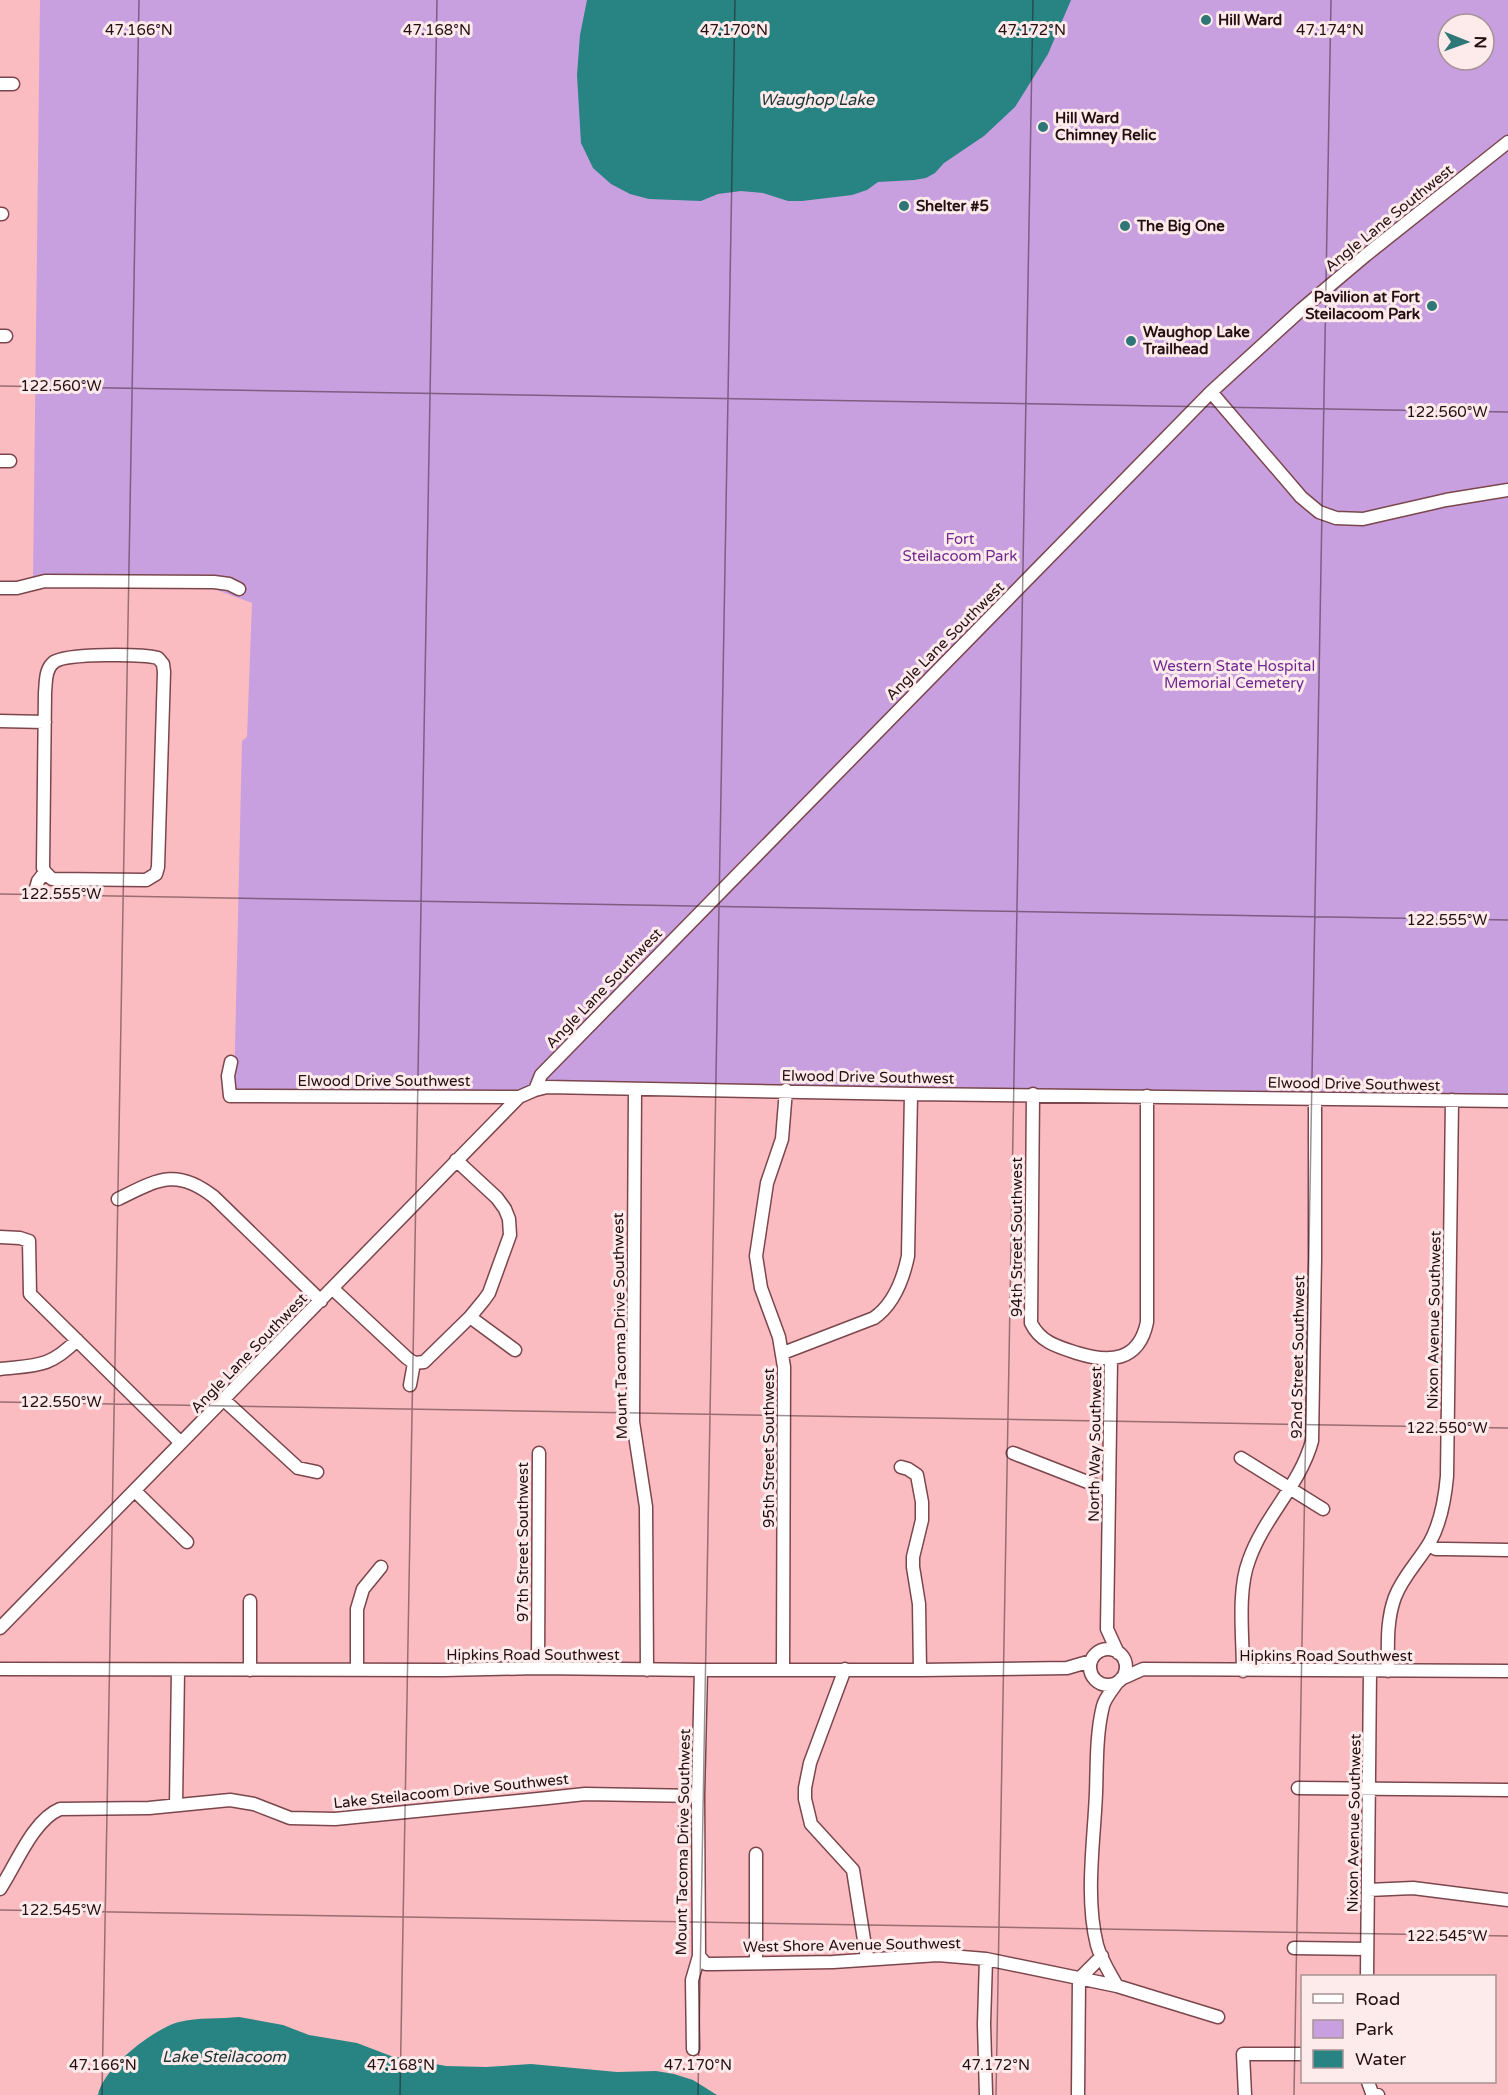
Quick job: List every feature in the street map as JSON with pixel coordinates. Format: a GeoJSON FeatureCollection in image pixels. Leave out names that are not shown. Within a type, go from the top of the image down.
{"type":"FeatureCollection","features":[{"type":"Feature","properties":{"kind":"street"},"geometry":{"type":"LineString","coordinates":[[0,84],[13,84]]}},
{"type":"Feature","properties":{"kind":"street","name":"Angle Lane Southwest"},"geometry":{"type":"LineString","coordinates":[[535,1090],[541,1075],[1211,392],[1302,309],[1508,142]]}},
{"type":"Feature","properties":{"kind":"street"},"geometry":{"type":"LineString","coordinates":[[1211,392],[1301,497],[1319,512],[1336,518],[1363,519],[1446,500],[1508,490]]}},
{"type":"Feature","properties":{"kind":"street"},"geometry":{"type":"LineString","coordinates":[[0,588],[17,588],[45,581],[214,582],[229,584],[239,590]]}},
{"type":"Feature","properties":{"kind":"street"},"geometry":{"type":"LineString","coordinates":[[85,655],[156,657],[163,664],[156,874],[146,880],[52,879],[45,872],[43,868],[46,678],[52,664],[57,660],[85,655]]}},
{"type":"Feature","properties":{"kind":"street"},"geometry":{"type":"LineString","coordinates":[[0,721],[45,722]]}},
{"type":"Feature","properties":{"kind":"street"},"geometry":{"type":"LineString","coordinates":[[36,892],[38,881],[45,872]]}},
{"type":"Feature","properties":{"kind":"street","name":"Elwood Drive Southwest"},"geometry":{"type":"LineString","coordinates":[[231,1062],[228,1076],[230,1096],[519,1097],[548,1087],[1508,1101]]}},
{"type":"Feature","properties":{"kind":"street","name":"Mount Tacoma Drive Southwest"},"geometry":{"type":"LineString","coordinates":[[635,1089],[633,1422],[646,1507],[647,1670]]}},
{"type":"Feature","properties":{"kind":"street","name":"95th Street Southwest"},"geometry":{"type":"LineString","coordinates":[[783,1669],[784,1367],[783,1353],[761,1288],[756,1256],[763,1199],[782,1139],[786,1090]]}},
{"type":"Feature","properties":{"kind":"street"},"geometry":{"type":"LineString","coordinates":[[783,1353],[873,1318],[886,1309],[897,1289],[908,1256],[911,1094]]}},
{"type":"Feature","properties":{"kind":"street","name":"94th Street Southwest"},"geometry":{"type":"LineString","coordinates":[[1033,1094],[1031,1323],[1040,1335],[1055,1346],[1092,1358],[1111,1359]]}},
{"type":"Feature","properties":{"kind":"street","name":"North Way Southwest"},"geometry":{"type":"LineString","coordinates":[[1094,1658],[1107,1629],[1111,1359],[1123,1355],[1134,1347],[1141,1339],[1147,1322],[1147,1096]]}},
{"type":"Feature","properties":{"kind":"street","name":"Angle Lane Southwest"},"geometry":{"type":"LineString","coordinates":[[1,1625],[135,1491],[519,1097]]}},
{"type":"Feature","properties":{"kind":"street","name":"92nd Street Southwest"},"geometry":{"type":"LineString","coordinates":[[1243,1671],[1243,1595],[1246,1569],[1256,1544],[1306,1460],[1313,1431],[1314,1099]]}},
{"type":"Feature","properties":{"kind":"street","name":"Nixon Avenue Southwest"},"geometry":{"type":"LineString","coordinates":[[1388,1671],[1388,1633],[1395,1597],[1410,1569],[1429,1545],[1441,1514],[1447,1476],[1452,1100]]}},
{"type":"Feature","properties":{"kind":"street"},"geometry":{"type":"LineString","coordinates":[[333,1289],[414,1363],[424,1362],[470,1317],[489,1293],[510,1230],[505,1209],[497,1198],[456,1160]]}},
{"type":"Feature","properties":{"kind":"street"},"geometry":{"type":"LineString","coordinates":[[118,1199],[153,1182],[167,1179],[183,1180],[201,1187],[321,1301]]}},
{"type":"Feature","properties":{"kind":"street"},"geometry":{"type":"LineString","coordinates":[[0,1237],[26,1240],[30,1244],[30,1294],[181,1443]]}},
{"type":"Feature","properties":{"kind":"street"},"geometry":{"type":"LineString","coordinates":[[470,1317],[514,1350]]}},
{"type":"Feature","properties":{"kind":"street"},"geometry":{"type":"LineString","coordinates":[[0,1369],[43,1365],[65,1353],[77,1340]]}},
{"type":"Feature","properties":{"kind":"street"},"geometry":{"type":"LineString","coordinates":[[410,1385],[414,1363]]}},
{"type":"Feature","properties":{"kind":"street"},"geometry":{"type":"LineString","coordinates":[[224,1400],[298,1467],[316,1472]]}},
{"type":"Feature","properties":{"kind":"street","name":"97th Street Southwest"},"geometry":{"type":"LineString","coordinates":[[538,1668],[539,1453]]}},
{"type":"Feature","properties":{"kind":"street"},"geometry":{"type":"LineString","coordinates":[[1013,1453],[1108,1490]]}},
{"type":"Feature","properties":{"kind":"street"},"geometry":{"type":"LineString","coordinates":[[1241,1458],[1323,1509]]}},
{"type":"Feature","properties":{"kind":"street"},"geometry":{"type":"LineString","coordinates":[[901,1467],[917,1475],[922,1502],[921,1527],[913,1557],[919,1604],[920,1670]]}},
{"type":"Feature","properties":{"kind":"street"},"geometry":{"type":"LineString","coordinates":[[135,1491],[187,1542]]}},
{"type":"Feature","properties":{"kind":"street"},"geometry":{"type":"LineString","coordinates":[[1429,1545],[1436,1549],[1508,1550]]}},
{"type":"Feature","properties":{"kind":"street"},"geometry":{"type":"LineString","coordinates":[[357,1670],[357,1609],[363,1589],[381,1567]]}},
{"type":"Feature","properties":{"kind":"street"},"geometry":{"type":"LineString","coordinates":[[249,1670],[250,1602]]}},
{"type":"Feature","properties":{"kind":"street","name":"North Way Southwest"},"geometry":{"type":"LineString","coordinates":[[1107,1629],[1120,1655]]}},
{"type":"Feature","properties":{"kind":"street"},"geometry":{"type":"LineString","coordinates":[[1104,1704],[1094,1678],[1094,1658],[1107,1650],[1120,1655],[1125,1668],[1104,1704],[1097,1748],[1092,1874],[1094,1924],[1098,1946],[1118,1986]]}},
{"type":"Feature","properties":{"kind":"street","name":"Hipkins Road Southwest"},"geometry":{"type":"LineString","coordinates":[[1120,1655],[1143,1669]]}},
{"type":"Feature","properties":{"kind":"street","name":"Hipkins Road Southwest"},"geometry":{"type":"LineString","coordinates":[[0,1669],[920,1670],[1067,1668],[1094,1658]]}},
{"type":"Feature","properties":{"kind":"street","name":"Hipkins Road Southwest"},"geometry":{"type":"LineString","coordinates":[[1067,1668],[1094,1678]]}},
{"type":"Feature","properties":{"kind":"street"},"geometry":{"type":"LineString","coordinates":[[845,1669],[810,1763],[805,1799],[811,1824],[853,1870],[867,1959]]}},
{"type":"Feature","properties":{"kind":"street","name":"Hipkins Road Southwest"},"geometry":{"type":"LineString","coordinates":[[1119,1681],[1143,1669],[1508,1671]]}},
{"type":"Feature","properties":{"kind":"street"},"geometry":{"type":"LineString","coordinates":[[176,1805],[178,1670]]}},
{"type":"Feature","properties":{"kind":"street","name":"Mount Tacoma Drive Southwest"},"geometry":{"type":"LineString","coordinates":[[693,2049],[692,1980],[699,1956],[698,1796],[701,1670]]}},
{"type":"Feature","properties":{"kind":"street","name":"Nixon Avenue Southwest"},"geometry":{"type":"LineString","coordinates":[[1367,1975],[1370,1671]]}},
{"type":"Feature","properties":{"kind":"street"},"geometry":{"type":"LineString","coordinates":[[1094,1678],[1106,1685],[1119,1681]]}},
{"type":"Feature","properties":{"kind":"street"},"geometry":{"type":"LineString","coordinates":[[1298,1788],[1508,1790]]}},
{"type":"Feature","properties":{"kind":"street","name":"Lake Steilacoom Drive Southwest"},"geometry":{"type":"LineString","coordinates":[[0,1889],[41,1822],[52,1812],[60,1809],[149,1808],[230,1800],[248,1802],[290,1818],[335,1819],[572,1794],[698,1796]]}},
{"type":"Feature","properties":{"kind":"street"},"geometry":{"type":"LineString","coordinates":[[756,1854],[756,1963]]}},
{"type":"Feature","properties":{"kind":"street"},"geometry":{"type":"LineString","coordinates":[[1368,1890],[1413,1888],[1508,1900]]}},
{"type":"Feature","properties":{"kind":"street"},"geometry":{"type":"LineString","coordinates":[[1294,1948],[1367,1949]]}},
{"type":"Feature","properties":{"kind":"street","name":"West Shore Avenue Southwest"},"geometry":{"type":"LineString","coordinates":[[699,1956],[706,1964],[833,1962],[938,1955],[986,1959],[1118,1986],[1218,2017]]}},
{"type":"Feature","properties":{"kind":"street"},"geometry":{"type":"LineString","coordinates":[[1078,2095],[1079,1979],[1102,1956]]}},
{"type":"Feature","properties":{"kind":"street"},"geometry":{"type":"LineString","coordinates":[[986,1959],[984,2024],[986,2095]]}},
{"type":"Feature","properties":{"kind":"street"},"geometry":{"type":"LineString","coordinates":[[1245,2095],[1244,2054],[1301,2054]]}},
{"type":"Feature","properties":{"kind":"green space","name":"Fort Steilacoom Park"},"geometry":{"type":"Polygon","coordinates":[[[40,0],[1508,0],[1508,1096],[234,1092],[242,741],[247,737],[252,603],[195,582],[33,579],[40,0]]]}},
{"type":"Feature","properties":{"kind":"water","name":"Waughop Lake"},"geometry":{"type":"Polygon","coordinates":[[[587,0],[1071,0],[1048,54],[1015,107],[984,136],[926,178],[878,182],[867,190],[852,195],[802,201],[788,201],[763,193],[741,191],[718,194],[701,201],[649,199],[630,194],[611,184],[593,168],[581,143],[577,75],[580,35],[587,0]]]}},
{"type":"Feature","properties":{"kind":"water","name":"Lake Steilacoom"},"geometry":{"type":"Polygon","coordinates":[[[239,2017],[283,2025],[309,2035],[357,2043],[391,2056],[446,2066],[486,2067],[531,2064],[617,2072],[656,2071],[693,2080],[717,2095],[98,2095],[109,2073],[119,2062],[143,2041],[168,2026],[186,2020],[239,2017]]]}},
{"type":"Feature","properties":{"kind":"place","name":"Hill Ward"},"geometry":{"type":"Point","coordinates":[1206,20]}},
{"type":"Feature","properties":{"kind":"place","name":"Hill Ward Chimney Relic"},"geometry":{"type":"Point","coordinates":[1043,127]}},
{"type":"Feature","properties":{"kind":"place","name":"Shelter #5"},"geometry":{"type":"Point","coordinates":[904,206]}},
{"type":"Feature","properties":{"kind":"place","name":"The Big One"},"geometry":{"type":"Point","coordinates":[1125,226]}},
{"type":"Feature","properties":{"kind":"place","name":"Pavilion at Fort Steilacoom Park"},"geometry":{"type":"Point","coordinates":[1432,306]}},
{"type":"Feature","properties":{"kind":"place","name":"Waughop Lake Trailhead"},"geometry":{"type":"Point","coordinates":[1131,341]}},
{"type":"Feature","properties":{"kind":"park label","name":"Western State Hospital Memorial Cemetery"},"geometry":{"type":"Point","coordinates":[1234,674]}}]}
